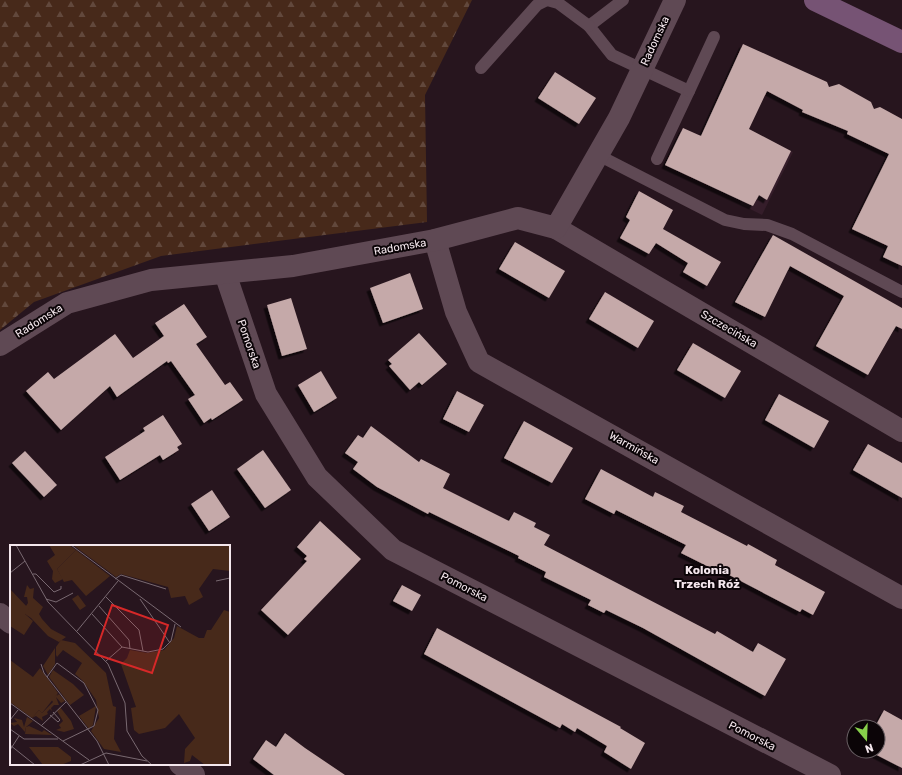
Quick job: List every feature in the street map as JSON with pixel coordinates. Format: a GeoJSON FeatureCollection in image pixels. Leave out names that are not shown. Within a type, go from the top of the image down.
{"type":"FeatureCollection","features":[{"type":"Feature","properties":{"kind":"main road"},"geometry":{"type":"LineString","coordinates":[[815,0],[902,42]]}},
{"type":"Feature","properties":{"kind":"street","name":"Radomska"},"geometry":{"type":"LineString","coordinates":[[0,345],[67,304],[151,280],[293,266],[435,240],[518,218],[556,228],[619,118],[675,0]]}},
{"type":"Feature","properties":{"kind":"street","name":"Szczecińska"},"geometry":{"type":"LineString","coordinates":[[556,228],[902,431]]}},
{"type":"Feature","properties":{"kind":"street","name":"Warmińska"},"geometry":{"type":"LineString","coordinates":[[435,240],[456,312],[479,362],[902,598]]}},
{"type":"Feature","properties":{"kind":"street","name":"Pomorska"},"geometry":{"type":"LineString","coordinates":[[225,273],[266,394],[272,404],[317,477],[393,550],[830,775]]}},
{"type":"Feature","properties":{"kind":"street"},"geometry":{"type":"LineString","coordinates":[[0,614],[10,622]]}},
{"type":"Feature","properties":{"kind":"street"},"geometry":{"type":"LineString","coordinates":[[181,765],[194,775]]}},
{"type":"Feature","properties":{"kind":"lane"},"geometry":{"type":"LineString","coordinates":[[480,68],[537,5],[547,0],[558,3],[589,26],[612,55],[689,91]]}},
{"type":"Feature","properties":{"kind":"lane"},"geometry":{"type":"LineString","coordinates":[[589,26],[623,0]]}},
{"type":"Feature","properties":{"kind":"lane"},"geometry":{"type":"LineString","coordinates":[[657,159],[714,37]]}},
{"type":"Feature","properties":{"kind":"lane"},"geometry":{"type":"LineString","coordinates":[[598,155],[725,220],[744,224],[767,225],[792,234],[902,292]]}},
{"type":"Feature","properties":{"kind":"shaded area"},"geometry":{"type":"Polygon","coordinates":[[[771,141],[793,152],[762,215],[740,204],[771,141]]]}},
{"type":"Feature","properties":{"kind":"green space"},"geometry":{"type":"Polygon","coordinates":[[[0,0],[472,0],[425,95],[427,222],[161,256],[34,302],[0,330],[0,0]]]}},
{"type":"Feature","properties":{"kind":"building"},"geometry":{"type":"Polygon","coordinates":[[[743,44],[827,82],[829,87],[839,84],[871,102],[874,109],[880,107],[902,119],[902,266],[883,257],[888,246],[852,229],[889,154],[847,134],[848,131],[802,112],[803,110],[767,91],[749,129],[791,151],[767,200],[759,195],[753,206],[665,165],[683,128],[701,136],[743,44]]]}},
{"type":"Feature","properties":{"kind":"building"},"geometry":{"type":"Polygon","coordinates":[[[555,72],[596,98],[579,124],[538,98],[555,72]]]}},
{"type":"Feature","properties":{"kind":"building"},"geometry":{"type":"Polygon","coordinates":[[[639,191],[673,210],[663,229],[721,262],[707,286],[683,272],[688,263],[656,243],[649,254],[620,238],[630,220],[626,217],[639,191]]]}},
{"type":"Feature","properties":{"kind":"building"},"geometry":{"type":"Polygon","coordinates":[[[773,235],[902,308],[902,329],[896,326],[868,375],[816,346],[844,296],[790,266],[765,317],[735,302],[773,235]]]}},
{"type":"Feature","properties":{"kind":"building"},"geometry":{"type":"Polygon","coordinates":[[[515,242],[565,271],[549,298],[499,269],[515,242]]]}},
{"type":"Feature","properties":{"kind":"building"},"geometry":{"type":"Polygon","coordinates":[[[410,273],[423,309],[383,323],[370,288],[410,273]]]}},
{"type":"Feature","properties":{"kind":"building"},"geometry":{"type":"Polygon","coordinates":[[[605,292],[654,321],[638,348],[589,319],[605,292]]]}},
{"type":"Feature","properties":{"kind":"building"},"geometry":{"type":"Polygon","coordinates":[[[291,298],[307,349],[282,356],[267,305],[291,298]]]}},
{"type":"Feature","properties":{"kind":"building"},"geometry":{"type":"Polygon","coordinates":[[[184,304],[207,337],[196,344],[225,385],[230,382],[243,400],[212,420],[211,418],[204,423],[188,399],[195,395],[171,361],[168,363],[167,361],[117,397],[110,386],[61,430],[26,391],[48,372],[54,379],[115,334],[133,358],[164,336],[155,323],[184,304]]]}},
{"type":"Feature","properties":{"kind":"building"},"geometry":{"type":"Polygon","coordinates":[[[419,333],[447,364],[422,385],[419,382],[410,390],[389,366],[392,364],[388,360],[419,333]]]}},
{"type":"Feature","properties":{"kind":"building"},"geometry":{"type":"Polygon","coordinates":[[[693,343],[741,371],[725,398],[677,370],[693,343]]]}},
{"type":"Feature","properties":{"kind":"building"},"geometry":{"type":"Polygon","coordinates":[[[321,371],[337,398],[314,412],[298,385],[321,371]]]}},
{"type":"Feature","properties":{"kind":"building"},"geometry":{"type":"Polygon","coordinates":[[[457,391],[484,405],[469,432],[443,419],[457,391]]]}},
{"type":"Feature","properties":{"kind":"building"},"geometry":{"type":"Polygon","coordinates":[[[779,394],[829,421],[814,448],[765,420],[779,394]]]}},
{"type":"Feature","properties":{"kind":"building"},"geometry":{"type":"Polygon","coordinates":[[[163,415],[182,444],[177,447],[179,450],[163,460],[160,455],[120,480],[105,457],[145,431],[143,428],[163,415]]]}},
{"type":"Feature","properties":{"kind":"building"},"geometry":{"type":"Polygon","coordinates":[[[524,421],[573,448],[552,483],[504,458],[524,421]]]}},
{"type":"Feature","properties":{"kind":"building"},"geometry":{"type":"Polygon","coordinates":[[[371,426],[419,462],[421,459],[450,474],[443,488],[509,521],[514,512],[536,523],[534,527],[550,535],[544,545],[715,634],[717,631],[753,652],[758,643],[786,659],[765,696],[643,628],[606,610],[604,613],[588,605],[591,600],[544,577],[546,572],[518,558],[519,556],[429,512],[428,514],[377,487],[353,469],[358,462],[345,453],[358,435],[363,438],[371,426]]]}},
{"type":"Feature","properties":{"kind":"building"},"geometry":{"type":"Polygon","coordinates":[[[868,444],[902,463],[902,498],[853,470],[868,444]]]}},
{"type":"Feature","properties":{"kind":"building"},"geometry":{"type":"Polygon","coordinates":[[[263,450],[291,490],[265,508],[237,469],[263,450]]]}},
{"type":"Feature","properties":{"kind":"building"},"geometry":{"type":"Polygon","coordinates":[[[25,451],[57,485],[44,497],[12,463],[25,451]]]}},
{"type":"Feature","properties":{"kind":"building"},"geometry":{"type":"Polygon","coordinates":[[[601,469],[653,497],[655,492],[684,506],[681,512],[747,546],[748,544],[777,560],[775,565],[825,592],[813,615],[802,609],[800,612],[712,566],[711,568],[681,553],[686,545],[616,510],[614,514],[585,499],[601,469]]]}},
{"type":"Feature","properties":{"kind":"building"},"geometry":{"type":"Polygon","coordinates":[[[212,490],[230,517],[209,531],[191,504],[212,490]]]}},
{"type":"Feature","properties":{"kind":"building"},"geometry":{"type":"Polygon","coordinates":[[[320,521],[361,559],[288,635],[261,610],[307,561],[304,559],[307,556],[297,547],[320,521]]]}},
{"type":"Feature","properties":{"kind":"building"},"geometry":{"type":"Polygon","coordinates":[[[402,585],[421,595],[412,611],[393,601],[402,585]]]}},
{"type":"Feature","properties":{"kind":"building"},"geometry":{"type":"Polygon","coordinates":[[[437,628],[621,727],[620,728],[645,743],[631,769],[604,752],[607,746],[577,728],[575,732],[562,724],[560,728],[424,654],[437,628]]]}},
{"type":"Feature","properties":{"kind":"building"},"geometry":{"type":"Polygon","coordinates":[[[884,710],[902,720],[902,768],[885,759],[886,759],[886,719],[879,719],[884,710]]]}},
{"type":"Feature","properties":{"kind":"building"},"geometry":{"type":"Polygon","coordinates":[[[285,733],[345,775],[274,775],[253,759],[266,740],[276,747],[285,733]]]}},
{"type":"Feature","properties":{"kind":"district","name":"Kolonia Trzech Róż"},"geometry":{"type":"Point","coordinates":[707,577]}}]}
